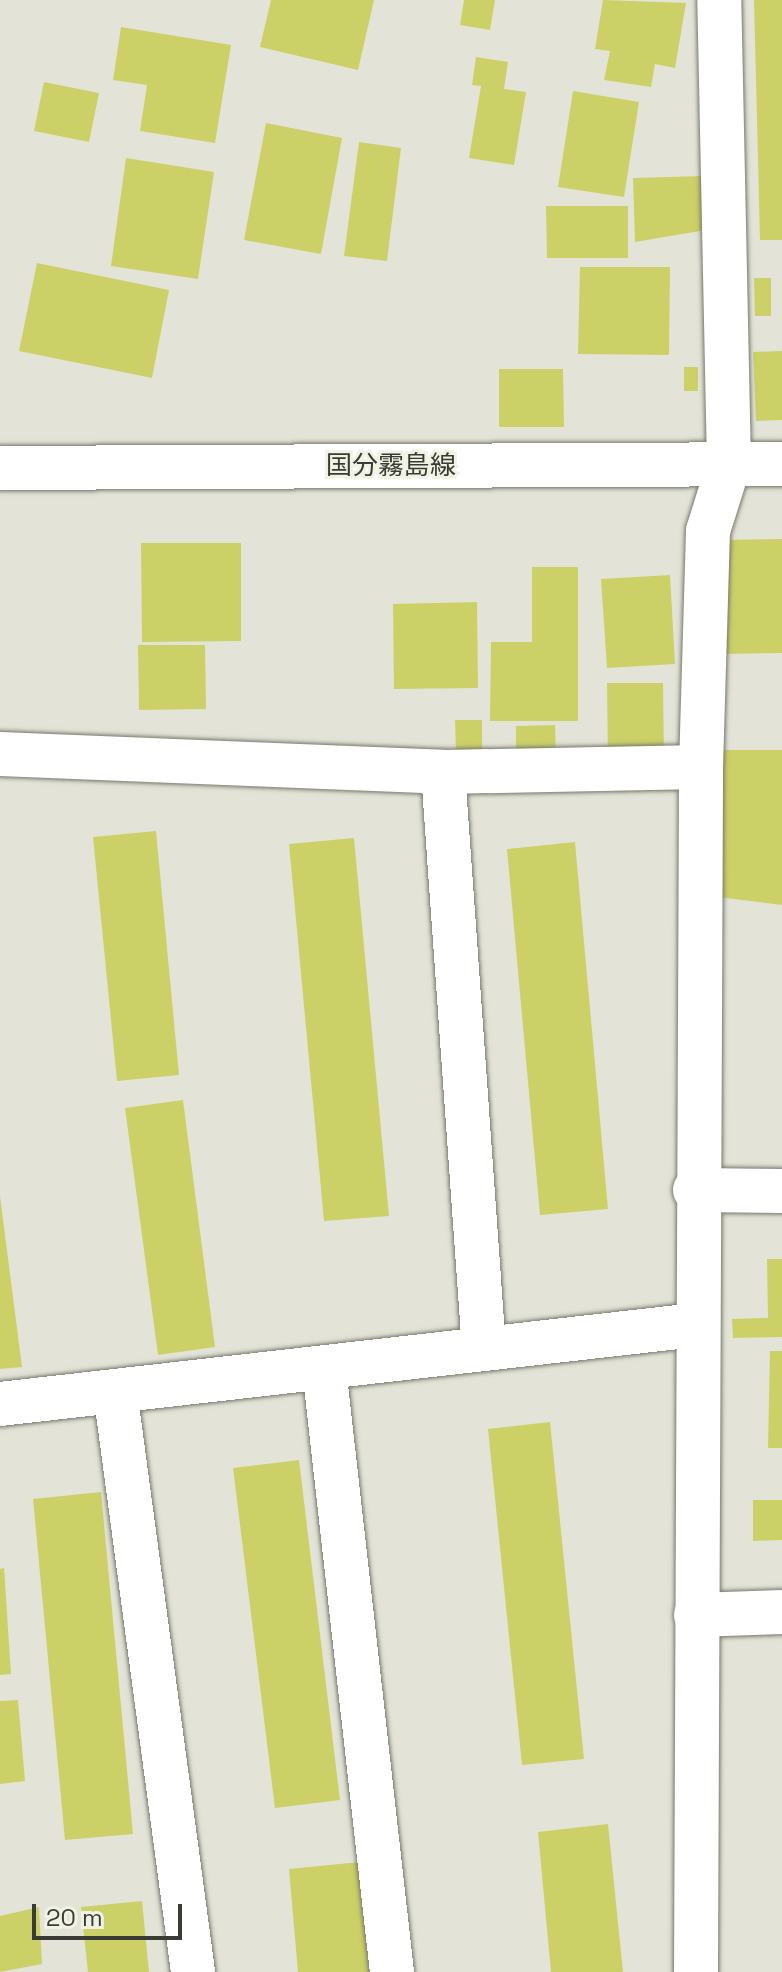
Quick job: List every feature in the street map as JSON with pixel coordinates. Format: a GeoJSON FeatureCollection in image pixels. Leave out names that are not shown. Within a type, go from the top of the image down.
{"type":"FeatureCollection","features":[{"type":"Feature","properties":{"kind":"street"},"geometry":{"type":"LineString","coordinates":[[696,1972],[695,1190],[701,767],[708,531],[729,464],[719,0]]}},
{"type":"Feature","properties":{"kind":"street","name":"国分霧島線"},"geometry":{"type":"LineString","coordinates":[[0,468],[782,464]]}},
{"type":"Feature","properties":{"kind":"street"},"geometry":{"type":"LineString","coordinates":[[0,754],[443,772],[701,767]]}},
{"type":"Feature","properties":{"kind":"street"},"geometry":{"type":"LineString","coordinates":[[443,772],[484,1349]]}},
{"type":"Feature","properties":{"kind":"street"},"geometry":{"type":"LineString","coordinates":[[695,1190],[782,1191]]}},
{"type":"Feature","properties":{"kind":"street"},"geometry":{"type":"LineString","coordinates":[[0,1404],[695,1325]]}},
{"type":"Feature","properties":{"kind":"street"},"geometry":{"type":"LineString","coordinates":[[324,1368],[392,1972]]}},
{"type":"Feature","properties":{"kind":"street"},"geometry":{"type":"LineString","coordinates":[[115,1391],[193,1972]]}},
{"type":"Feature","properties":{"kind":"street"},"geometry":{"type":"LineString","coordinates":[[696,1615],[782,1612]]}},
{"type":"Feature","properties":{"kind":"building"},"geometry":{"type":"Polygon","coordinates":[[[271,0],[374,0],[358,70],[260,47],[271,0]]]}},
{"type":"Feature","properties":{"kind":"building"},"geometry":{"type":"Polygon","coordinates":[[[464,0],[495,0],[490,30],[460,25],[464,0]]]}},
{"type":"Feature","properties":{"kind":"building"},"geometry":{"type":"Polygon","coordinates":[[[603,0],[686,3],[675,68],[655,64],[651,87],[604,80],[610,51],[595,49],[603,0]]]}},
{"type":"Feature","properties":{"kind":"building"},"geometry":{"type":"Polygon","coordinates":[[[754,0],[782,0],[782,240],[760,240],[754,0]]]}},
{"type":"Feature","properties":{"kind":"building"},"geometry":{"type":"Polygon","coordinates":[[[121,27],[231,45],[215,143],[140,131],[147,85],[113,80],[121,27]]]}},
{"type":"Feature","properties":{"kind":"building"},"geometry":{"type":"Polygon","coordinates":[[[476,57],[508,62],[504,89],[526,92],[514,165],[469,158],[481,86],[472,85],[476,57]]]}},
{"type":"Feature","properties":{"kind":"building"},"geometry":{"type":"Polygon","coordinates":[[[44,82],[99,93],[89,142],[34,131],[44,82]]]}},
{"type":"Feature","properties":{"kind":"building"},"geometry":{"type":"Polygon","coordinates":[[[573,91],[639,102],[624,197],[558,187],[573,91]]]}},
{"type":"Feature","properties":{"kind":"building"},"geometry":{"type":"Polygon","coordinates":[[[266,123],[342,138],[321,254],[244,240],[266,123]]]}},
{"type":"Feature","properties":{"kind":"building"},"geometry":{"type":"Polygon","coordinates":[[[359,142],[401,148],[387,261],[344,256],[359,142]]]}},
{"type":"Feature","properties":{"kind":"building"},"geometry":{"type":"Polygon","coordinates":[[[126,158],[214,172],[198,279],[111,266],[126,158]]]}},
{"type":"Feature","properties":{"kind":"building"},"geometry":{"type":"Polygon","coordinates":[[[704,176],[706,230],[635,242],[633,178],[704,176]]]}},
{"type":"Feature","properties":{"kind":"building"},"geometry":{"type":"Polygon","coordinates":[[[546,206],[628,206],[628,258],[547,258],[546,206]]]}},
{"type":"Feature","properties":{"kind":"building"},"geometry":{"type":"Polygon","coordinates":[[[37,263],[169,290],[152,378],[19,351],[37,263]]]}},
{"type":"Feature","properties":{"kind":"building"},"geometry":{"type":"Polygon","coordinates":[[[580,267],[670,267],[669,355],[578,354],[580,267]]]}},
{"type":"Feature","properties":{"kind":"building"},"geometry":{"type":"Polygon","coordinates":[[[754,278],[771,278],[771,316],[755,316],[754,278]]]}},
{"type":"Feature","properties":{"kind":"building"},"geometry":{"type":"Polygon","coordinates":[[[782,351],[782,420],[756,421],[753,352],[782,351]]]}},
{"type":"Feature","properties":{"kind":"building"},"geometry":{"type":"Polygon","coordinates":[[[684,367],[698,367],[698,391],[684,391],[684,367]]]}},
{"type":"Feature","properties":{"kind":"building"},"geometry":{"type":"Polygon","coordinates":[[[499,369],[563,369],[564,427],[499,427],[499,369]]]}},
{"type":"Feature","properties":{"kind":"building"},"geometry":{"type":"Polygon","coordinates":[[[782,539],[782,653],[722,654],[721,540],[782,539]]]}},
{"type":"Feature","properties":{"kind":"building"},"geometry":{"type":"Polygon","coordinates":[[[141,543],[241,543],[241,641],[142,642],[141,543]]]}},
{"type":"Feature","properties":{"kind":"building"},"geometry":{"type":"Polygon","coordinates":[[[532,567],[578,567],[578,721],[490,721],[491,642],[532,642],[532,567]]]}},
{"type":"Feature","properties":{"kind":"building"},"geometry":{"type":"Polygon","coordinates":[[[670,575],[675,664],[607,668],[601,579],[670,575]]]}},
{"type":"Feature","properties":{"kind":"building"},"geometry":{"type":"Polygon","coordinates":[[[477,602],[478,688],[394,689],[393,604],[477,602]]]}},
{"type":"Feature","properties":{"kind":"building"},"geometry":{"type":"Polygon","coordinates":[[[138,645],[205,645],[206,709],[139,710],[138,645]]]}},
{"type":"Feature","properties":{"kind":"building"},"geometry":{"type":"Polygon","coordinates":[[[607,683],[663,683],[664,761],[608,762],[607,683]]]}},
{"type":"Feature","properties":{"kind":"building"},"geometry":{"type":"Polygon","coordinates":[[[455,720],[482,720],[482,751],[456,751],[455,720]]]}},
{"type":"Feature","properties":{"kind":"building"},"geometry":{"type":"Polygon","coordinates":[[[555,725],[556,757],[516,758],[516,726],[555,725]]]}},
{"type":"Feature","properties":{"kind":"building"},"geometry":{"type":"Polygon","coordinates":[[[717,750],[782,750],[782,905],[718,897],[717,750]]]}},
{"type":"Feature","properties":{"kind":"building"},"geometry":{"type":"Polygon","coordinates":[[[156,831],[179,1075],[117,1081],[93,837],[156,831]]]}},
{"type":"Feature","properties":{"kind":"building"},"geometry":{"type":"Polygon","coordinates":[[[354,838],[389,1216],[324,1221],[289,844],[354,838]]]}},
{"type":"Feature","properties":{"kind":"building"},"geometry":{"type":"Polygon","coordinates":[[[575,842],[608,1209],[540,1215],[507,849],[575,842]]]}},
{"type":"Feature","properties":{"kind":"building"},"geometry":{"type":"Polygon","coordinates":[[[183,1100],[215,1347],[158,1355],[125,1108],[183,1100]]]}},
{"type":"Feature","properties":{"kind":"building"},"geometry":{"type":"Polygon","coordinates":[[[0,1196],[22,1367],[0,1369],[0,1196]]]}},
{"type":"Feature","properties":{"kind":"building"},"geometry":{"type":"Polygon","coordinates":[[[767,1259],[782,1259],[782,1337],[733,1338],[732,1319],[768,1318],[767,1259]]]}},
{"type":"Feature","properties":{"kind":"building"},"geometry":{"type":"Polygon","coordinates":[[[770,1351],[782,1351],[782,1448],[768,1448],[770,1351]]]}},
{"type":"Feature","properties":{"kind":"building"},"geometry":{"type":"Polygon","coordinates":[[[550,1422],[584,1759],[522,1765],[488,1429],[550,1422]]]}},
{"type":"Feature","properties":{"kind":"building"},"geometry":{"type":"Polygon","coordinates":[[[299,1460],[340,1800],[275,1808],[233,1468],[299,1460]]]}},
{"type":"Feature","properties":{"kind":"building"},"geometry":{"type":"Polygon","coordinates":[[[101,1492],[133,1834],[65,1840],[33,1499],[101,1492]]]}},
{"type":"Feature","properties":{"kind":"building"},"geometry":{"type":"Polygon","coordinates":[[[753,1500],[782,1500],[782,1540],[753,1541],[753,1500]]]}},
{"type":"Feature","properties":{"kind":"building"},"geometry":{"type":"Polygon","coordinates":[[[4,1568],[11,1674],[0,1675],[0,1569],[4,1568]]]}},
{"type":"Feature","properties":{"kind":"building"},"geometry":{"type":"Polygon","coordinates":[[[18,1700],[25,1781],[0,1784],[0,1701],[18,1700]]]}},
{"type":"Feature","properties":{"kind":"building"},"geometry":{"type":"Polygon","coordinates":[[[608,1824],[623,1972],[551,1972],[538,1832],[608,1824]]]}},
{"type":"Feature","properties":{"kind":"building"},"geometry":{"type":"Polygon","coordinates":[[[360,1862],[369,1972],[298,1972],[289,1869],[360,1862]]]}},
{"type":"Feature","properties":{"kind":"building"},"geometry":{"type":"Polygon","coordinates":[[[142,1901],[149,1972],[88,1972],[81,1907],[142,1901]]]}},
{"type":"Feature","properties":{"kind":"building"},"geometry":{"type":"Polygon","coordinates":[[[39,1907],[42,1964],[0,1972],[0,1916],[39,1907]]]}}]}
